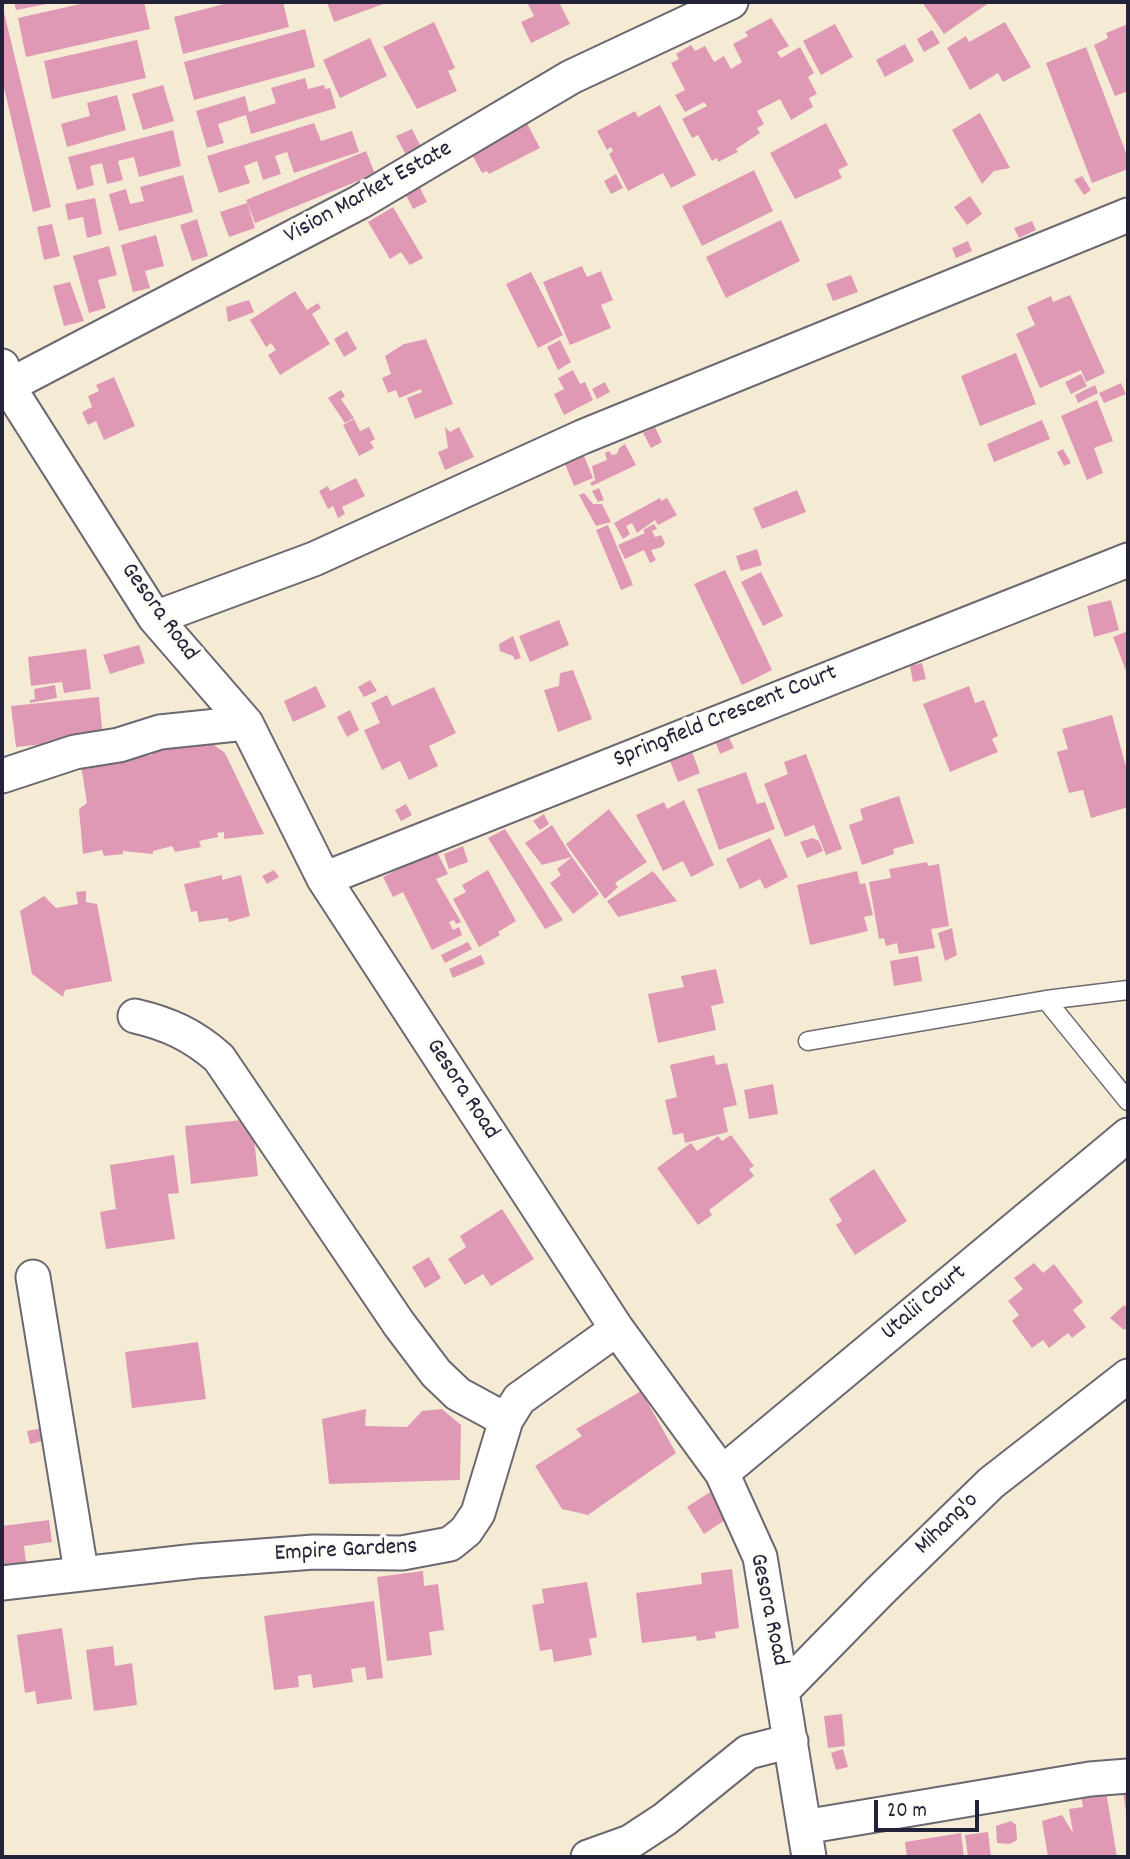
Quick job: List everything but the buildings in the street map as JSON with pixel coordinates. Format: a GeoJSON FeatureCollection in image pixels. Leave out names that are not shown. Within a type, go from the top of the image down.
{"type":"FeatureCollection","features":[{"type":"Feature","properties":{"kind":"street","name":"Vision Market Estate"},"geometry":{"type":"LineString","coordinates":[[5,376],[360,202],[571,77],[731,2]]}},
{"type":"Feature","properties":{"kind":"street"},"geometry":{"type":"LineString","coordinates":[[155,618],[314,559],[582,437],[1128,215]]}},
{"type":"Feature","properties":{"kind":"street","name":"Gesora Road"},"geometry":{"type":"LineString","coordinates":[[5,376],[155,618],[246,723],[324,879],[617,1329],[722,1473],[760,1557],[807,1842]]}},
{"type":"Feature","properties":{"kind":"street","name":"Springfield Crescent Court"},"geometry":{"type":"LineString","coordinates":[[324,879],[1128,560]]}},
{"type":"Feature","properties":{"kind":"street"},"geometry":{"type":"LineString","coordinates":[[2,776],[75,752],[119,745],[159,732],[246,723]]}},
{"type":"Feature","properties":{"kind":"street"},"geometry":{"type":"LineString","coordinates":[[135,1016],[169,1024],[196,1038],[219,1058],[399,1324],[436,1373],[458,1394],[506,1420]]}},
{"type":"Feature","properties":{"kind":"street","name":"Utalii Court"},"geometry":{"type":"LineString","coordinates":[[722,1473],[1128,1136]]}},
{"type":"Feature","properties":{"kind":"street"},"geometry":{"type":"LineString","coordinates":[[33,1277],[81,1572]]}},
{"type":"Feature","properties":{"kind":"street","name":"Empire Gardens"},"geometry":{"type":"LineString","coordinates":[[2,1583],[81,1572],[314,1552],[402,1553],[450,1544],[466,1531],[478,1513],[506,1420],[519,1399],[617,1329]]}},
{"type":"Feature","properties":{"kind":"street","name":"Mihang'o"},"geometry":{"type":"LineString","coordinates":[[783,1690],[992,1483],[1128,1376]]}},
{"type":"Feature","properties":{"kind":"street"},"geometry":{"type":"LineString","coordinates":[[588,1857],[639,1837],[748,1752],[791,1741]]}},
{"type":"Feature","properties":{"kind":"street"},"geometry":{"type":"LineString","coordinates":[[807,1842],[1090,1779],[1128,1776]]}},
{"type":"Feature","properties":{"kind":"lane"},"geometry":{"type":"LineString","coordinates":[[808,1041],[1046,1000],[1128,990]]}},
{"type":"Feature","properties":{"kind":"lane"},"geometry":{"type":"LineString","coordinates":[[1046,1000],[1128,1101]]}}]}
